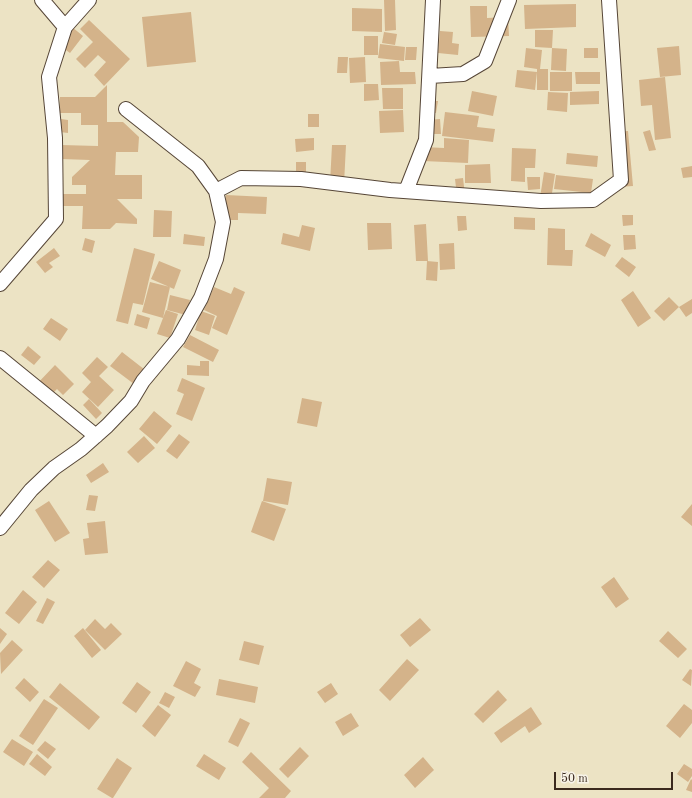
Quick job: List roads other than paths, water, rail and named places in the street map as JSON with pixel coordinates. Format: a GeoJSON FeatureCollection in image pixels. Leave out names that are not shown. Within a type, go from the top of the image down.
{"type":"FeatureCollection","features":[{"type":"Feature","properties":{"kind":"street"},"geometry":{"type":"LineString","coordinates":[[42,0],[65,27]]}},
{"type":"Feature","properties":{"kind":"street"},"geometry":{"type":"LineString","coordinates":[[0,284],[56,219],[55,138],[49,78],[65,27],[90,0]]}},
{"type":"Feature","properties":{"kind":"street"},"geometry":{"type":"LineString","coordinates":[[406,191],[426,140],[433,0]]}},
{"type":"Feature","properties":{"kind":"street"},"geometry":{"type":"LineString","coordinates":[[430,76],[462,74],[485,61],[509,0]]}},
{"type":"Feature","properties":{"kind":"street"},"geometry":{"type":"LineString","coordinates":[[216,191],[241,178],[301,180],[406,191],[541,201],[593,200],[621,180],[610,0]]}},
{"type":"Feature","properties":{"kind":"street"},"geometry":{"type":"LineString","coordinates":[[0,528],[31,490],[54,468],[81,449],[96,436],[131,401],[143,381],[178,339],[201,298],[216,259],[223,222],[216,191],[198,166],[126,109]]}},
{"type":"Feature","properties":{"kind":"street"},"geometry":{"type":"LineString","coordinates":[[0,358],[96,436]]}}]}
